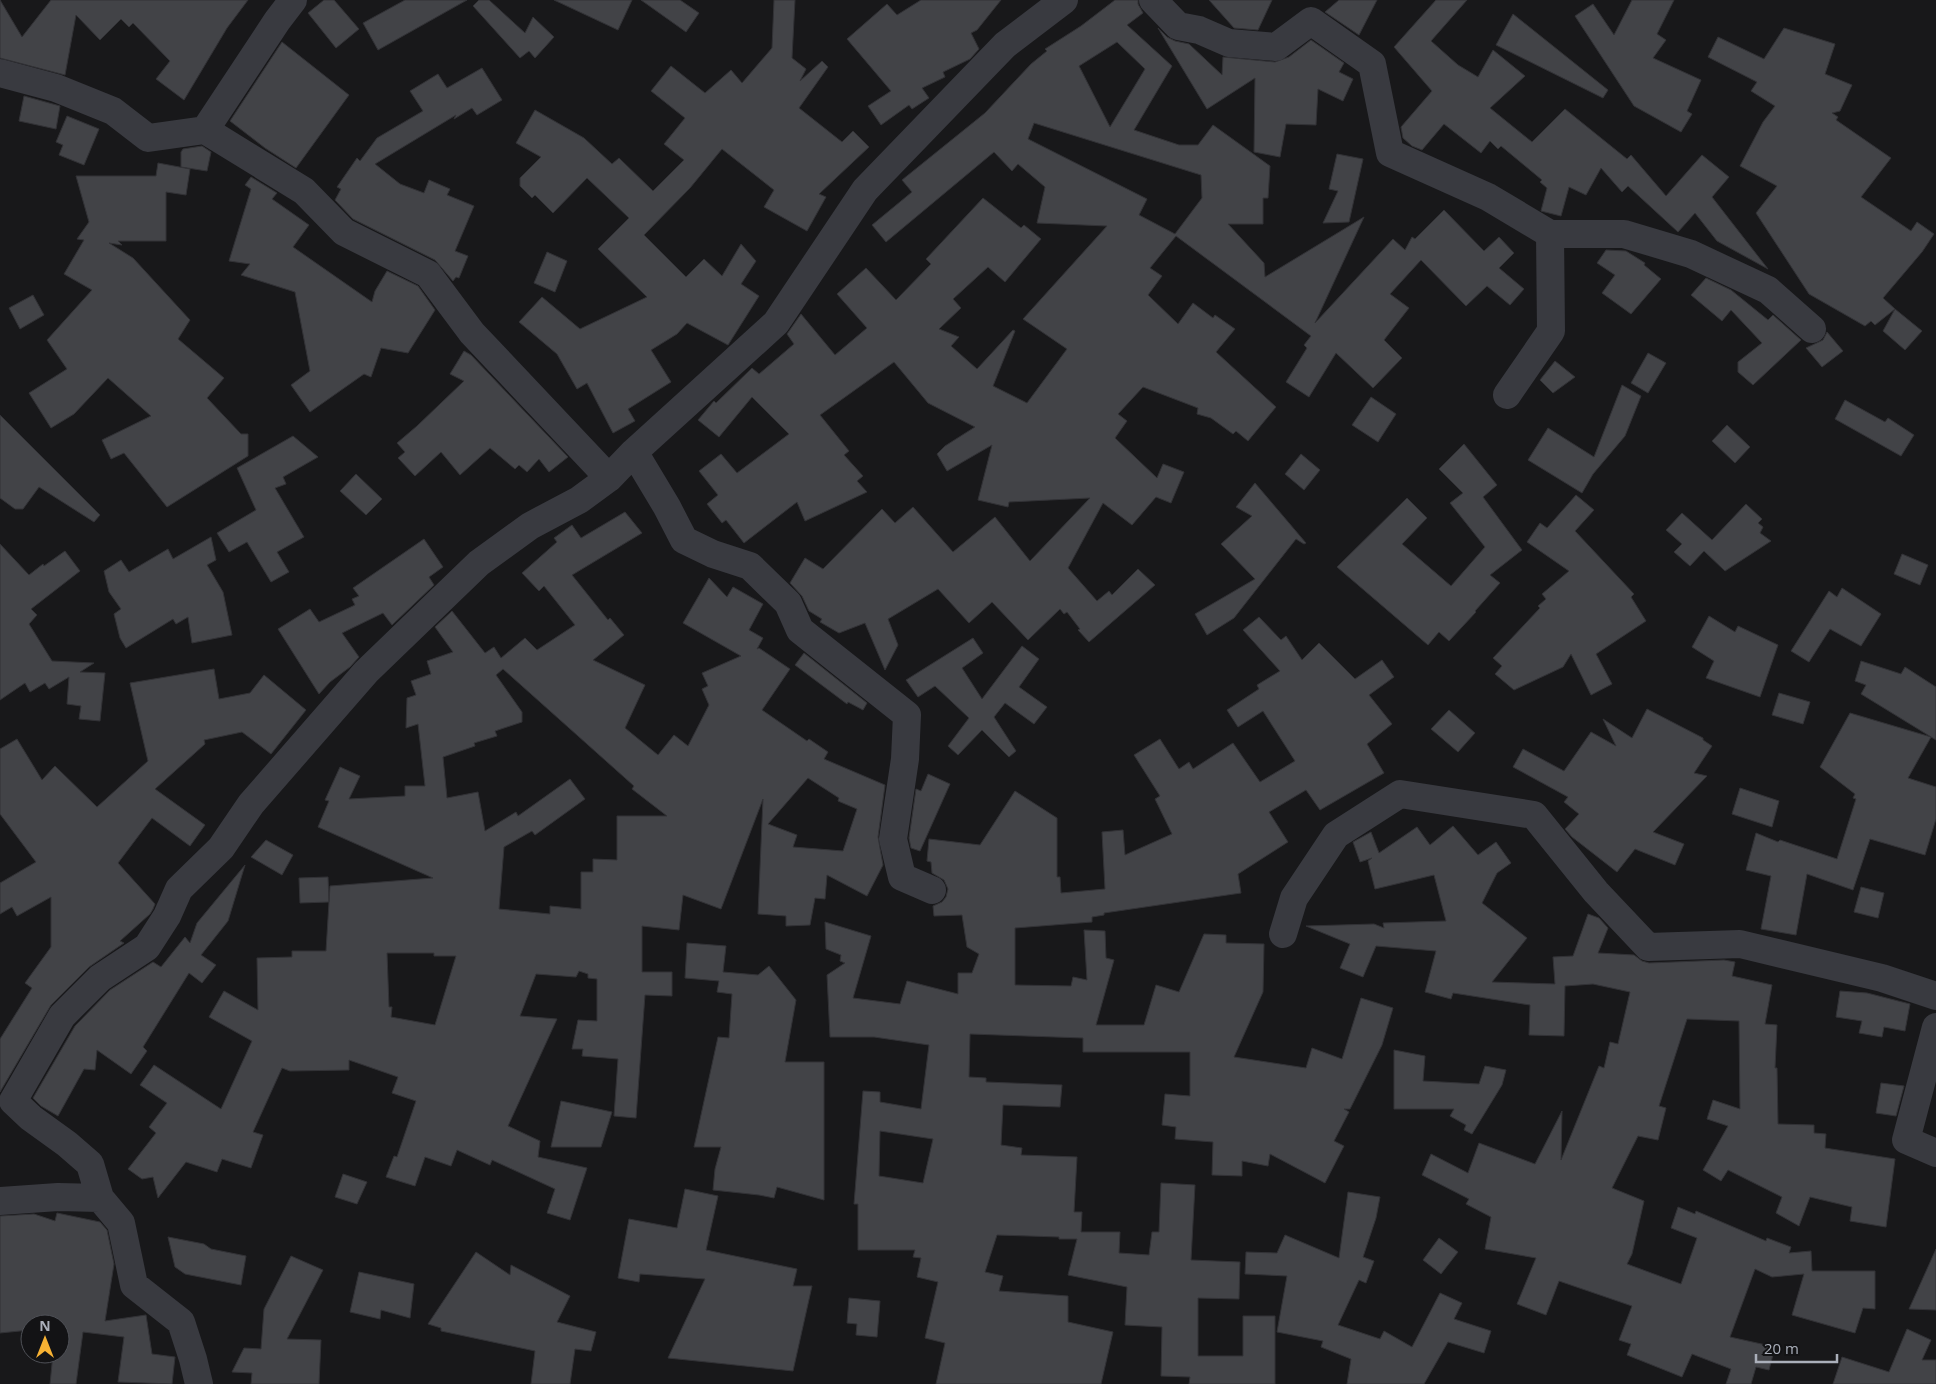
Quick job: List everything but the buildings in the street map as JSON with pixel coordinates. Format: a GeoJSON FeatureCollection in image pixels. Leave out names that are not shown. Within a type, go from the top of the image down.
{"type":"FeatureCollection","features":[{"type":"Feature","properties":{"kind":"street"},"geometry":{"type":"LineString","coordinates":[[205,130],[277,21],[294,0]]}},
{"type":"Feature","properties":{"kind":"street"},"geometry":{"type":"LineString","coordinates":[[199,1384],[194,1358],[181,1322],[134,1285],[121,1223],[100,1198],[90,1164],[7,1097],[62,1016],[100,978],[147,947],[167,916],[179,889],[221,848],[251,804],[366,672],[479,563],[530,526],[579,500],[608,478],[776,323],[865,190],[1005,45],[1064,0]]}},
{"type":"Feature","properties":{"kind":"street"},"geometry":{"type":"LineString","coordinates":[[1154,0],[1178,26],[1199,30],[1229,43],[1276,47],[1311,21],[1372,64],[1390,153],[1488,197],[1550,234],[1624,234],[1691,254],[1768,290],[1812,330]]}},
{"type":"Feature","properties":{"kind":"street"},"geometry":{"type":"LineString","coordinates":[[0,73],[56,88],[113,111],[148,138],[205,130],[304,191],[344,232],[428,274],[472,333],[608,478]]}},
{"type":"Feature","properties":{"kind":"street"},"geometry":{"type":"LineString","coordinates":[[1507,394],[1551,331],[1550,234]]}},
{"type":"Feature","properties":{"kind":"street"},"geometry":{"type":"LineString","coordinates":[[634,452],[667,507],[684,540],[713,554],[750,566],[788,603],[800,630],[907,714],[905,759],[893,839],[902,876],[932,890]]}},
{"type":"Feature","properties":{"kind":"street"},"geometry":{"type":"LineString","coordinates":[[1283,934],[1294,898],[1336,835],[1400,794],[1534,815],[1596,892],[1648,946],[1740,944],[1882,978],[1936,996]]}},
{"type":"Feature","properties":{"kind":"street"},"geometry":{"type":"LineString","coordinates":[[1936,1027],[1906,1140],[1936,1153]]}},
{"type":"Feature","properties":{"kind":"street"},"geometry":{"type":"LineString","coordinates":[[0,1201],[58,1196],[100,1198]]}}]}
